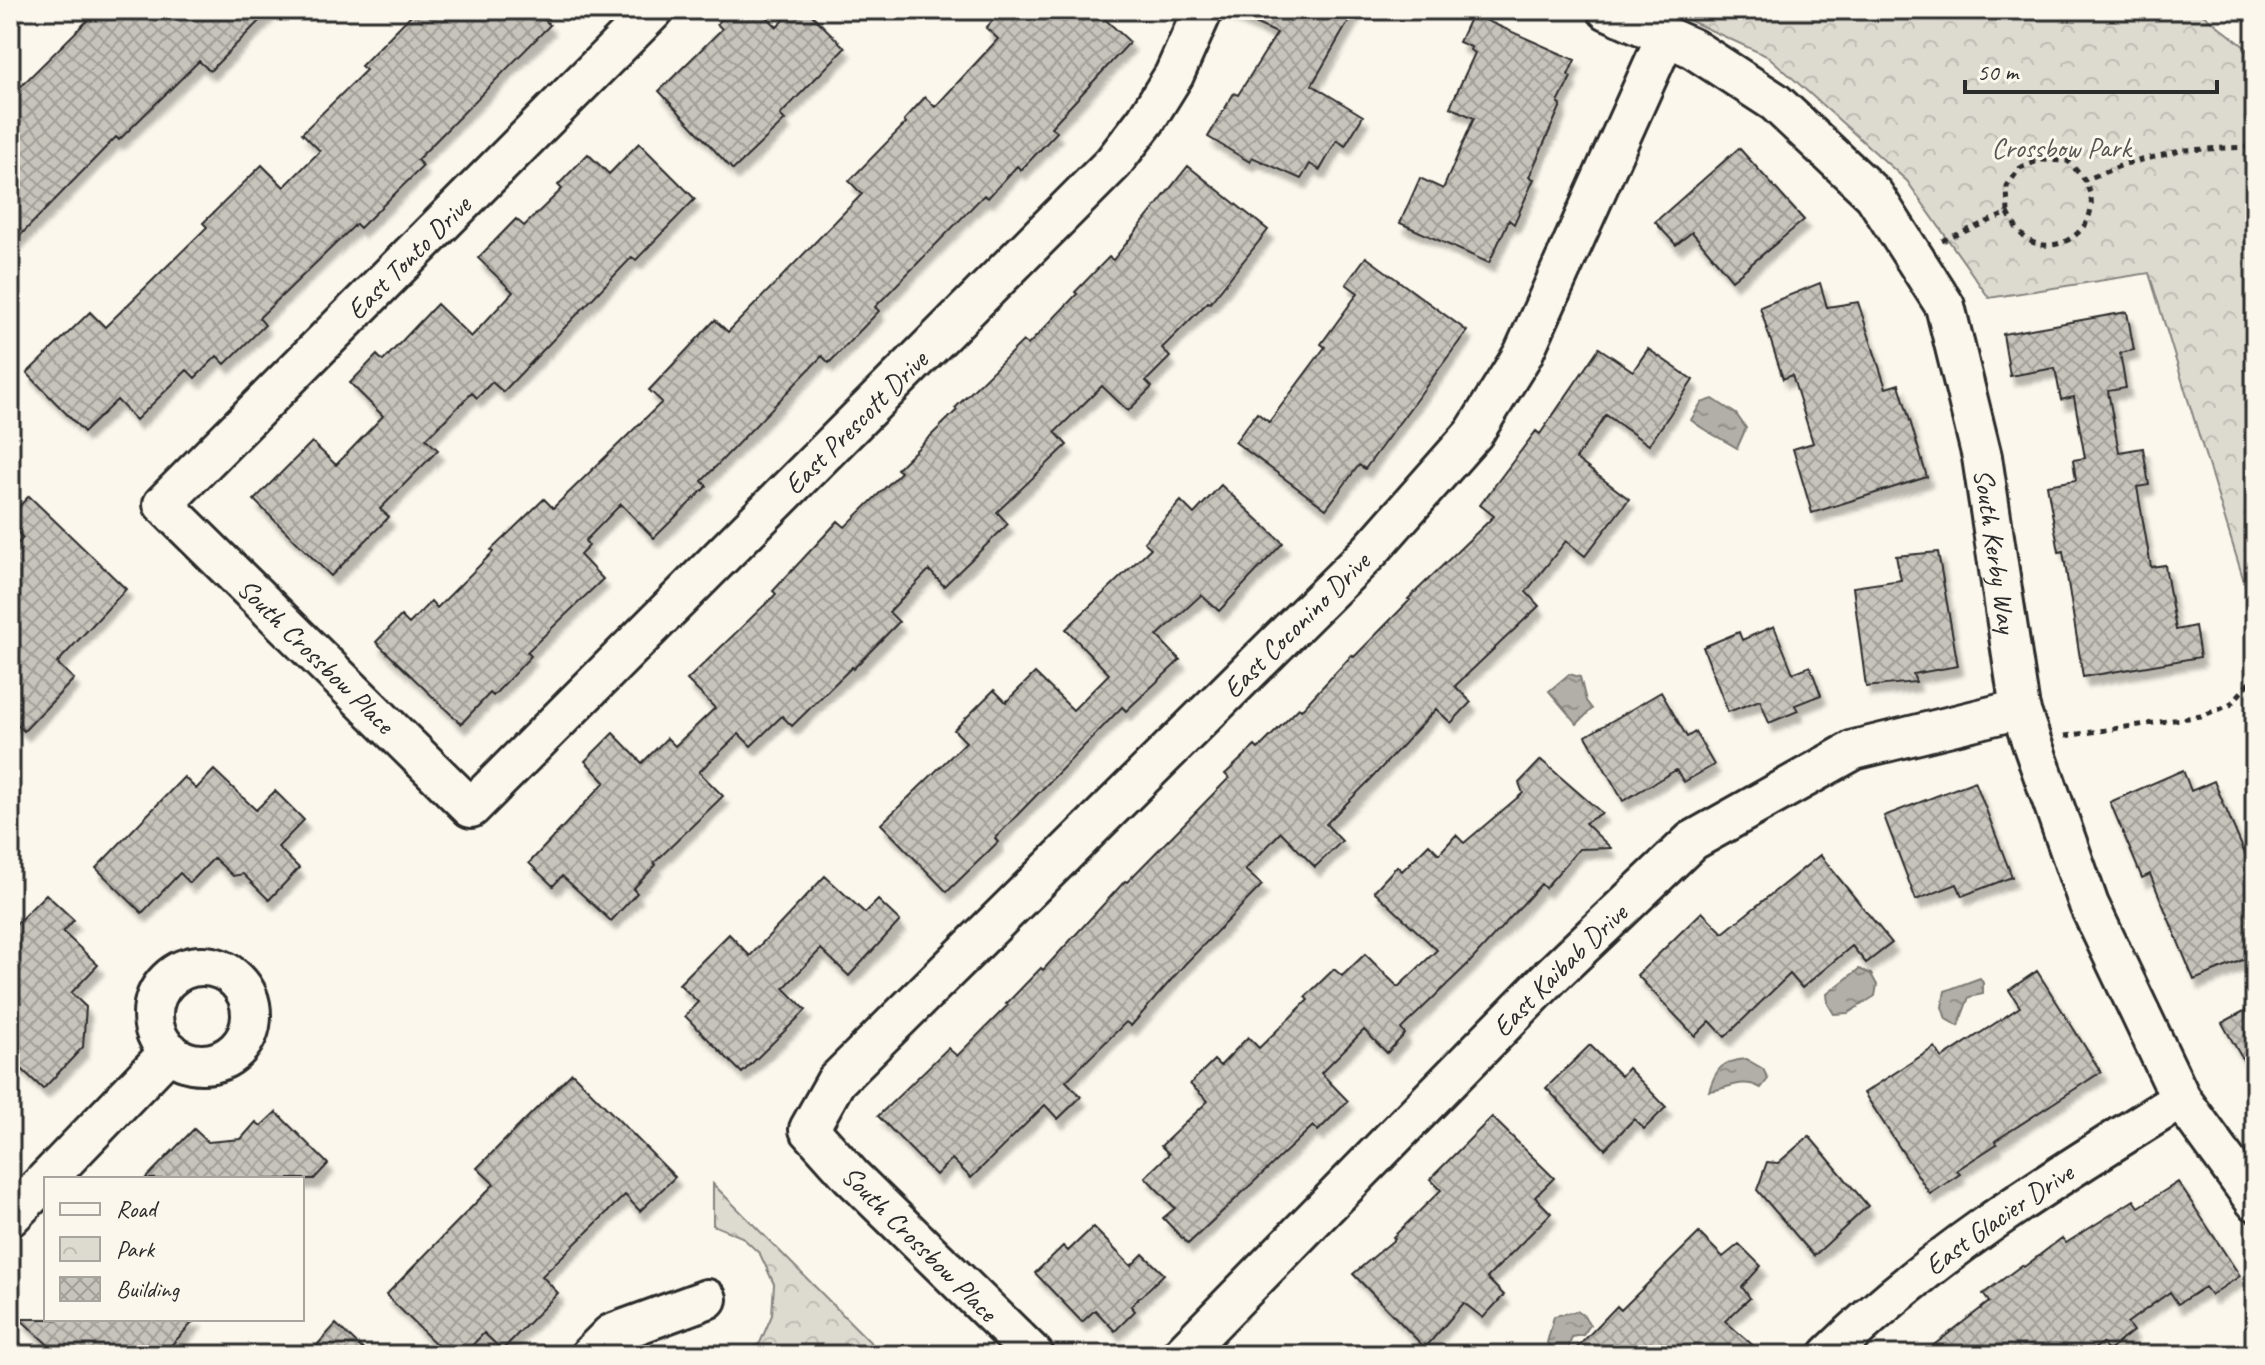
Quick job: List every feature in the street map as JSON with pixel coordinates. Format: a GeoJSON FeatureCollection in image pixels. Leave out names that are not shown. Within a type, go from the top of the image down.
{"type":"FeatureCollection","features":[{"type":"Feature","properties":{"kind":"street","name":"East Tonto Drive"},"geometry":{"type":"LineString","coordinates":[[163,504],[654,10]]}},
{"type":"Feature","properties":{"kind":"street","name":"East Prescott Drive"},"geometry":{"type":"LineString","coordinates":[[471,808],[1113,163],[1146,120],[1174,75],[1203,10]]}},
{"type":"Feature","properties":{"kind":"street","name":"South Kerby Way"},"geometry":{"type":"LineString","coordinates":[[1607,10],[1692,48],[1775,102],[1874,195],[1945,306],[1982,457],[2026,725],[2089,905],[2181,1099],[2255,1201]]}},
{"type":"Feature","properties":{"kind":"street","name":"East Coconino Drive"},"geometry":{"type":"LineString","coordinates":[[809,1129],[836,1081],[1370,551],[1474,433],[1523,354],[1666,36]]}},
{"type":"Feature","properties":{"kind":"street","name":"South Crossbow Place"},"geometry":{"type":"LineString","coordinates":[[163,504],[471,808]]}},
{"type":"Feature","properties":{"kind":"street","name":"East Kaibab Drive"},"geometry":{"type":"LineString","coordinates":[[1181,1355],[1551,976],[1692,841],[1854,750],[2026,725]]}},
{"type":"Feature","properties":{"kind":"street"},"geometry":{"type":"LineString","coordinates":[[48,1177],[170,1051]]}},
{"type":"Feature","properties":{"kind":"street","name":"East Glacier Drive"},"geometry":{"type":"LineString","coordinates":[[1829,1355],[1858,1326],[1939,1258],[2033,1192],[2181,1099]]}},
{"type":"Feature","properties":{"kind":"street","name":"South Crossbow Place"},"geometry":{"type":"LineString","coordinates":[[809,1129],[851,1176],[1034,1355]]}},
{"type":"Feature","properties":{"kind":"street"},"geometry":{"type":"LineString","coordinates":[[10,1217],[44,1181]]}},
{"type":"Feature","properties":{"kind":"street"},"geometry":{"type":"LineString","coordinates":[[590,1355],[611,1334],[707,1299]]}},
{"type":"Feature","properties":{"kind":"path"},"geometry":{"type":"LineString","coordinates":[[2085,180],[2125,164],[2184,150],[2255,148]]}},
{"type":"Feature","properties":{"kind":"path"},"geometry":{"type":"LineString","coordinates":[[2040,160],[2068,161],[2085,180],[2092,199],[2087,224],[2071,239],[2049,246],[2031,241],[2018,232],[2008,213],[2007,186],[2020,168],[2040,160]]}},
{"type":"Feature","properties":{"kind":"path"},"geometry":{"type":"LineString","coordinates":[[1912,254],[2008,213]]}},
{"type":"Feature","properties":{"kind":"path"},"geometry":{"type":"LineString","coordinates":[[2255,581],[2255,596]]}},
{"type":"Feature","properties":{"kind":"path"},"geometry":{"type":"LineString","coordinates":[[2026,725],[2201,716],[2230,705],[2250,682],[2255,663]]}},
{"type":"Feature","properties":{"kind":"green space","name":"Crossbow Park"},"geometry":{"type":"Polygon","coordinates":[[[1667,10],[2198,10],[2255,55],[2255,617],[2149,273],[1989,298],[1907,181],[1769,57],[1667,10]]]}},
{"type":"Feature","properties":{"kind":"green space"},"geometry":{"type":"Polygon","coordinates":[[[713,1184],[883,1355],[741,1355],[760,1343],[772,1315],[774,1284],[760,1254],[742,1237],[713,1225],[713,1184]]]}},
{"type":"Feature","properties":{"kind":"green space"},"geometry":{"type":"Polygon","coordinates":[[[624,1342],[644,1344],[662,1355],[604,1355],[624,1342]]]}},
{"type":"Feature","properties":{"kind":"water"},"geometry":{"type":"Polygon","coordinates":[[[1713,399],[1736,414],[1746,428],[1737,448],[1691,420],[1701,403],[1713,399]]]}},
{"type":"Feature","properties":{"kind":"water"},"geometry":{"type":"Polygon","coordinates":[[[1569,674],[1580,677],[1586,701],[1592,709],[1577,724],[1549,691],[1569,674]]]}},
{"type":"Feature","properties":{"kind":"water"},"geometry":{"type":"Polygon","coordinates":[[[1859,969],[1871,974],[1877,985],[1875,996],[1848,1013],[1834,1014],[1827,994],[1859,969]]]}},
{"type":"Feature","properties":{"kind":"water"},"geometry":{"type":"Polygon","coordinates":[[[1980,978],[1983,994],[1969,997],[1958,1026],[1946,1019],[1942,1007],[1945,991],[1980,978]]]}},
{"type":"Feature","properties":{"kind":"water"},"geometry":{"type":"Polygon","coordinates":[[[1746,1059],[1763,1069],[1768,1079],[1761,1088],[1741,1084],[1709,1091],[1721,1067],[1746,1059]]]}},
{"type":"Feature","properties":{"kind":"water"},"geometry":{"type":"Polygon","coordinates":[[[1577,1311],[1590,1325],[1583,1335],[1572,1337],[1568,1349],[1556,1352],[1547,1343],[1554,1316],[1577,1311]]]}},
{"type":"Feature","properties":{"kind":"building"},"geometry":{"type":"Polygon","coordinates":[[[98,10],[270,10],[210,71],[199,61],[119,140],[116,137],[10,246],[10,97],[98,10]]]}},
{"type":"Feature","properties":{"kind":"building"},"geometry":{"type":"Polygon","coordinates":[[[416,10],[534,10],[550,25],[417,160],[423,166],[360,228],[356,224],[259,318],[265,325],[225,364],[217,356],[195,378],[187,370],[136,420],[117,400],[84,432],[27,373],[90,312],[105,327],[207,227],[203,223],[262,165],[284,187],[320,151],[302,133],[366,70],[361,66],[416,10]]]}},
{"type":"Feature","properties":{"kind":"building"},"geometry":{"type":"Polygon","coordinates":[[[730,10],[760,10],[777,27],[794,10],[807,10],[845,48],[780,115],[785,120],[733,170],[659,91],[722,29],[717,24],[730,10]]]}},
{"type":"Feature","properties":{"kind":"building"},"geometry":{"type":"Polygon","coordinates":[[[1002,10],[1095,10],[1130,42],[1051,127],[1057,132],[1021,170],[1017,166],[988,198],[984,195],[875,307],[879,311],[829,363],[822,356],[702,481],[707,486],[654,538],[621,504],[585,541],[589,546],[580,555],[603,579],[527,652],[531,656],[493,696],[490,693],[461,724],[376,642],[401,616],[409,624],[431,601],[437,608],[544,499],[553,508],[662,402],[649,390],[715,320],[728,332],[862,194],[849,181],[906,123],[904,120],[925,97],[935,107],[998,39],[986,28],[1002,10]]]}},
{"type":"Feature","properties":{"kind":"building"},"geometry":{"type":"Polygon","coordinates":[[[1225,10],[1355,10],[1312,85],[1363,116],[1345,146],[1337,140],[1320,170],[1310,164],[1301,179],[1252,157],[1250,162],[1208,137],[1234,93],[1238,95],[1277,33],[1225,10]]]}},
{"type":"Feature","properties":{"kind":"building"},"geometry":{"type":"Polygon","coordinates":[[[1472,14],[1575,60],[1568,75],[1571,77],[1558,103],[1561,105],[1529,177],[1534,179],[1514,224],[1509,220],[1489,263],[1400,223],[1420,178],[1443,189],[1474,118],[1450,107],[1475,53],[1470,50],[1471,47],[1459,42],[1472,14]]]}},
{"type":"Feature","properties":{"kind":"building"},"geometry":{"type":"Polygon","coordinates":[[[639,143],[695,199],[636,260],[632,257],[503,392],[492,382],[477,398],[472,393],[426,439],[438,450],[380,509],[389,517],[331,576],[254,500],[312,442],[336,465],[383,416],[350,383],[377,355],[383,361],[437,304],[471,337],[513,292],[478,258],[516,219],[524,226],[562,189],[558,185],[588,154],[609,174],[639,143]]]}},
{"type":"Feature","properties":{"kind":"building"},"geometry":{"type":"Polygon","coordinates":[[[1739,148],[1804,220],[1732,280],[1692,232],[1676,245],[1655,222],[1739,148]]]}},
{"type":"Feature","properties":{"kind":"building"},"geometry":{"type":"Polygon","coordinates":[[[1188,166],[1268,230],[1210,303],[1162,348],[1170,357],[1146,381],[1152,387],[1128,411],[1102,386],[1055,432],[1067,445],[997,512],[1008,524],[944,586],[929,570],[889,612],[899,622],[792,726],[782,716],[751,746],[739,734],[699,772],[723,796],[654,863],[656,865],[633,889],[637,893],[611,921],[562,876],[553,886],[529,863],[605,782],[585,761],[613,733],[642,763],[667,738],[675,746],[715,708],[687,680],[776,594],[773,591],[838,521],[845,527],[901,472],[897,469],[957,410],[955,408],[1023,341],[1028,345],[1109,257],[1113,260],[1188,166]]]}},
{"type":"Feature","properties":{"kind":"building"},"geometry":{"type":"Polygon","coordinates":[[[1366,257],[1467,331],[1365,469],[1359,465],[1326,509],[1235,442],[1257,413],[1269,422],[1325,347],[1321,344],[1358,293],[1346,284],[1366,257]]]}},
{"type":"Feature","properties":{"kind":"building"},"geometry":{"type":"Polygon","coordinates":[[[1820,283],[1827,307],[1858,302],[1886,388],[1899,384],[1927,477],[1812,513],[1793,449],[1813,443],[1792,375],[1783,379],[1760,307],[1820,283]]]}},
{"type":"Feature","properties":{"kind":"building"},"geometry":{"type":"Polygon","coordinates":[[[2127,312],[2134,350],[2120,353],[2126,388],[2108,391],[2119,452],[2143,448],[2149,485],[2137,487],[2151,567],[2165,565],[2176,630],[2195,626],[2200,657],[2083,677],[2063,551],[2059,552],[2047,485],[2076,480],[2073,460],[2085,458],[2074,397],[2061,400],[2055,368],[2010,376],[2003,334],[2127,312]]]}},
{"type":"Feature","properties":{"kind":"building"},"geometry":{"type":"Polygon","coordinates":[[[1599,348],[1633,371],[1648,349],[1693,380],[1649,445],[1606,415],[1576,459],[1629,499],[1585,556],[1566,541],[1526,592],[1539,606],[1455,686],[1471,702],[1451,723],[1436,709],[1326,824],[1342,841],[1315,867],[1281,832],[1245,870],[1262,885],[1185,964],[1131,1026],[1126,1022],[1066,1081],[1081,1097],[1058,1119],[1045,1105],[971,1178],[952,1159],[936,1175],[878,1116],[948,1048],[957,1056],[1229,778],[1225,774],[1255,746],[1258,749],[1299,708],[1301,710],[1352,655],[1354,657],[1408,599],[1494,516],[1480,505],[1536,431],[1540,434],[1599,348]]]}},
{"type":"Feature","properties":{"kind":"building"},"geometry":{"type":"Polygon","coordinates":[[[1221,485],[1283,543],[1219,611],[1201,595],[1157,636],[1180,660],[1126,711],[1122,707],[995,838],[998,842],[947,892],[881,824],[966,742],[954,730],[994,690],[1006,702],[1035,673],[1073,710],[1109,674],[1066,629],[1151,548],[1144,542],[1181,501],[1194,514],[1221,485]]]}},
{"type":"Feature","properties":{"kind":"building"},"geometry":{"type":"Polygon","coordinates":[[[29,496],[126,589],[57,663],[74,679],[24,731],[10,718],[10,551],[23,538],[10,525],[10,516],[29,496]]]}},
{"type":"Feature","properties":{"kind":"building"},"geometry":{"type":"Polygon","coordinates":[[[1938,552],[1958,666],[1913,674],[1916,682],[1866,687],[1853,587],[1901,580],[1896,556],[1938,552]]]}},
{"type":"Feature","properties":{"kind":"building"},"geometry":{"type":"Polygon","coordinates":[[[1774,626],[1793,673],[1810,666],[1821,695],[1795,705],[1798,711],[1769,723],[1760,700],[1728,712],[1703,647],[1739,632],[1742,640],[1774,626]]]}},
{"type":"Feature","properties":{"kind":"building"},"geometry":{"type":"Polygon","coordinates":[[[1661,692],[1687,737],[1695,732],[1714,765],[1684,782],[1676,770],[1623,801],[1586,736],[1661,692]]]}},
{"type":"Feature","properties":{"kind":"building"},"geometry":{"type":"Polygon","coordinates":[[[1541,760],[1602,813],[1585,823],[1611,848],[1579,849],[1545,888],[1541,884],[1469,963],[1401,1029],[1405,1034],[1387,1053],[1364,1030],[1321,1073],[1348,1101],[1318,1131],[1313,1126],[1188,1244],[1163,1218],[1175,1208],[1145,1177],[1169,1154],[1161,1146],[1208,1101],[1190,1084],[1214,1060],[1220,1066],[1248,1037],[1259,1048],[1308,1000],[1305,997],[1334,969],[1342,976],[1365,954],[1398,987],[1437,950],[1374,891],[1397,866],[1402,871],[1429,844],[1439,854],[1456,835],[1464,843],[1523,793],[1519,783],[1541,760]]]}},
{"type":"Feature","properties":{"kind":"building"},"geometry":{"type":"Polygon","coordinates":[[[214,770],[256,810],[275,791],[304,820],[278,847],[299,868],[269,900],[243,874],[233,876],[214,858],[190,883],[180,873],[142,913],[96,868],[184,777],[196,789],[214,770]]]}},
{"type":"Feature","properties":{"kind":"building"},"geometry":{"type":"Polygon","coordinates":[[[2183,770],[2191,791],[2214,781],[2255,877],[2255,955],[2194,980],[2150,874],[2142,878],[2110,802],[2183,770]]]}},
{"type":"Feature","properties":{"kind":"building"},"geometry":{"type":"Polygon","coordinates":[[[1975,781],[2012,877],[1962,896],[1957,884],[1916,900],[1884,816],[1975,781]]]}},
{"type":"Feature","properties":{"kind":"building"},"geometry":{"type":"Polygon","coordinates":[[[1820,855],[1892,943],[1866,963],[1852,946],[1802,988],[1790,974],[1725,1037],[1710,1021],[1695,1036],[1637,975],[1702,912],[1723,933],[1820,855]]]}},
{"type":"Feature","properties":{"kind":"building"},"geometry":{"type":"Polygon","coordinates":[[[825,876],[865,913],[878,900],[900,921],[849,976],[821,949],[784,988],[806,1010],[742,1073],[685,1016],[698,1002],[679,984],[729,934],[750,956],[825,876]]]}},
{"type":"Feature","properties":{"kind":"building"},"geometry":{"type":"Polygon","coordinates":[[[46,894],[74,920],[63,932],[98,965],[71,993],[86,1007],[83,1047],[43,1089],[10,1058],[10,930],[46,894]]]}},
{"type":"Feature","properties":{"kind":"building"},"geometry":{"type":"Polygon","coordinates":[[[2037,971],[2101,1072],[1995,1141],[1997,1144],[1957,1170],[1960,1174],[1930,1194],[1864,1093],[1935,1047],[1942,1058],[2020,1007],[2009,990],[2037,971]]]}},
{"type":"Feature","properties":{"kind":"building"},"geometry":{"type":"Polygon","coordinates":[[[2255,1005],[2255,1081],[2222,1023],[2255,1005]]]}},
{"type":"Feature","properties":{"kind":"building"},"geometry":{"type":"Polygon","coordinates":[[[1590,1045],[1621,1076],[1628,1068],[1666,1107],[1644,1129],[1634,1119],[1605,1149],[1546,1088],[1590,1045]]]}},
{"type":"Feature","properties":{"kind":"building"},"geometry":{"type":"Polygon","coordinates":[[[572,1073],[675,1177],[640,1211],[625,1195],[542,1276],[558,1293],[502,1350],[484,1333],[463,1355],[447,1355],[386,1295],[494,1184],[477,1168],[572,1073]]]}},
{"type":"Feature","properties":{"kind":"building"},"geometry":{"type":"Polygon","coordinates":[[[276,1112],[328,1164],[314,1179],[147,1177],[194,1129],[208,1142],[241,1139],[256,1122],[261,1126],[276,1112]]]}},
{"type":"Feature","properties":{"kind":"building"},"geometry":{"type":"Polygon","coordinates":[[[1492,1117],[1554,1178],[1535,1197],[1551,1213],[1487,1278],[1504,1295],[1483,1318],[1464,1303],[1425,1348],[1353,1274],[1395,1239],[1393,1237],[1441,1190],[1430,1179],[1492,1117]]]}},
{"type":"Feature","properties":{"kind":"building"},"geometry":{"type":"Polygon","coordinates":[[[1809,1136],[1868,1206],[1814,1256],[1757,1190],[1767,1162],[1778,1163],[1809,1136]]]}},
{"type":"Feature","properties":{"kind":"building"},"geometry":{"type":"Polygon","coordinates":[[[2178,1182],[2240,1276],[2211,1295],[2205,1287],[2178,1304],[2170,1292],[2127,1323],[2133,1331],[2108,1351],[2102,1343],[2086,1355],[1921,1355],[1989,1302],[1983,1294],[2062,1238],[2066,1243],[2134,1200],[2139,1207],[2178,1182]]]}},
{"type":"Feature","properties":{"kind":"building"},"geometry":{"type":"Polygon","coordinates":[[[1093,1227],[1131,1266],[1143,1254],[1164,1274],[1131,1306],[1135,1311],[1115,1331],[1095,1310],[1082,1322],[1035,1273],[1063,1246],[1068,1251],[1093,1227]]]}},
{"type":"Feature","properties":{"kind":"building"},"geometry":{"type":"Polygon","coordinates":[[[1699,1233],[1723,1257],[1739,1244],[1761,1266],[1742,1287],[1750,1298],[1725,1321],[1764,1355],[1570,1355],[1617,1306],[1621,1310],[1699,1233]]]}},
{"type":"Feature","properties":{"kind":"building"},"geometry":{"type":"Polygon","coordinates":[[[20,1319],[194,1321],[162,1355],[59,1355],[20,1319]]]}},
{"type":"Feature","properties":{"kind":"building"},"geometry":{"type":"Polygon","coordinates":[[[336,1324],[369,1355],[308,1355],[336,1324]]]}}]}
